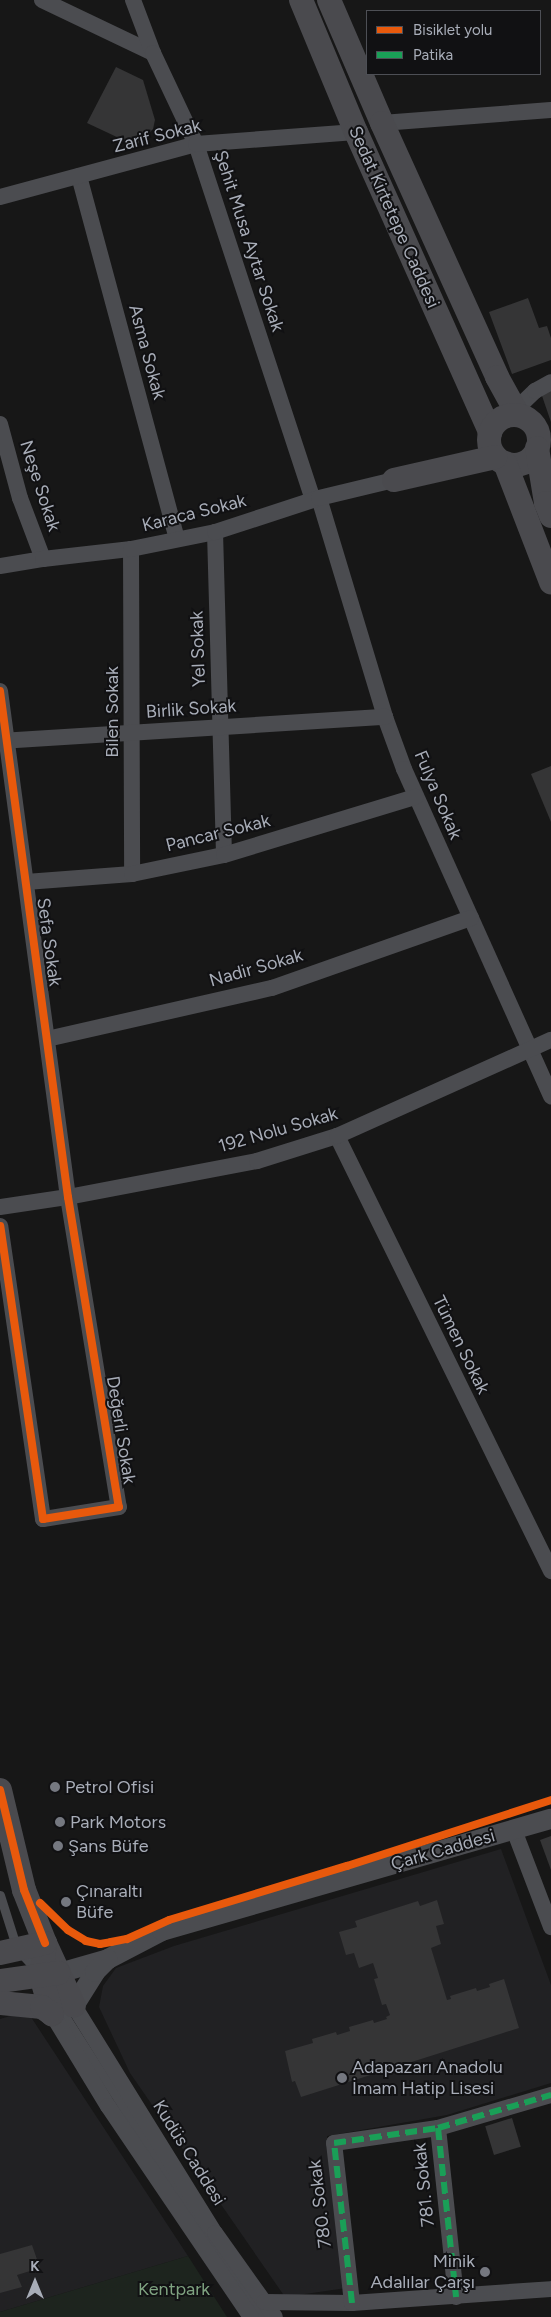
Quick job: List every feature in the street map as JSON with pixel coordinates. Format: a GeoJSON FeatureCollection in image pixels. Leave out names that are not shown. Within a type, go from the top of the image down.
{"type":"FeatureCollection","features":[{"type":"Feature","properties":{"kind":"main road","name":"Sedat Kirtetepe Caddesi"},"geometry":{"type":"LineString","coordinates":[[301,0],[356,132],[495,448],[551,582]]}},
{"type":"Feature","properties":{"kind":"main road","name":"Sedat Kirtetepe Caddesi"},"geometry":{"type":"LineString","coordinates":[[329,0],[382,123],[514,413]]}},
{"type":"Feature","properties":{"kind":"main road"},"geometry":{"type":"LineString","coordinates":[[495,448],[496,422],[514,413],[534,426],[539,438],[539,455],[546,504],[551,516]]}},
{"type":"Feature","properties":{"kind":"main road"},"geometry":{"type":"LineString","coordinates":[[394,480],[495,448],[521,464],[539,455]]}},
{"type":"Feature","properties":{"kind":"main road"},"geometry":{"type":"LineString","coordinates":[[0,1790],[24,1890],[45,1943],[50,1974],[52,2014]]}},
{"type":"Feature","properties":{"kind":"main road"},"geometry":{"type":"LineString","coordinates":[[8,1951],[45,1943]]}},
{"type":"Feature","properties":{"kind":"main road"},"geometry":{"type":"LineString","coordinates":[[0,1981],[50,1974]]}},
{"type":"Feature","properties":{"kind":"main road"},"geometry":{"type":"LineString","coordinates":[[50,1974],[74,2006]]}},
{"type":"Feature","properties":{"kind":"main road"},"geometry":{"type":"LineString","coordinates":[[0,2003],[42,2008],[52,2014]]}},
{"type":"Feature","properties":{"kind":"street"},"geometry":{"type":"LineString","coordinates":[[42,0],[153,53]]}},
{"type":"Feature","properties":{"kind":"street","name":"Şehit Musa Aytar Sokak"},"geometry":{"type":"LineString","coordinates":[[133,0],[153,53],[196,144],[316,499]]}},
{"type":"Feature","properties":{"kind":"street"},"geometry":{"type":"LineString","coordinates":[[382,123],[551,110]]}},
{"type":"Feature","properties":{"kind":"street","name":"Zarif Sokak"},"geometry":{"type":"LineString","coordinates":[[0,197],[196,144],[356,132]]}},
{"type":"Feature","properties":{"kind":"street","name":"Asma Sokak"},"geometry":{"type":"LineString","coordinates":[[79,176],[177,539]]}},
{"type":"Feature","properties":{"kind":"street"},"geometry":{"type":"LineString","coordinates":[[514,413],[535,391],[551,382]]}},
{"type":"Feature","properties":{"kind":"street","name":"Neşe Sokak"},"geometry":{"type":"LineString","coordinates":[[0,424],[20,498],[43,558]]}},
{"type":"Feature","properties":{"kind":"street","name":"Karaca Sokak"},"geometry":{"type":"LineString","coordinates":[[0,566],[43,558],[131,549],[215,532],[316,499],[394,480]]}},
{"type":"Feature","properties":{"kind":"street","name":"Fulya Sokak"},"geometry":{"type":"LineString","coordinates":[[316,499],[385,717],[415,797],[551,1096]]}},
{"type":"Feature","properties":{"kind":"street","name":"Yel Sokak"},"geometry":{"type":"LineString","coordinates":[[215,532],[224,855]]}},
{"type":"Feature","properties":{"kind":"street","name":"Bilen Sokak"},"geometry":{"type":"LineString","coordinates":[[131,549],[132,874]]}},
{"type":"Feature","properties":{"kind":"street","name":"Sefa Sokak"},"geometry":{"type":"LineString","coordinates":[[0,691],[4,741],[26,882],[68,1197]]}},
{"type":"Feature","properties":{"kind":"street","name":"Birlik Sokak"},"geometry":{"type":"LineString","coordinates":[[4,741],[385,717]]}},
{"type":"Feature","properties":{"kind":"street","name":"Pancar Sokak"},"geometry":{"type":"LineString","coordinates":[[26,882],[132,874],[224,855],[415,797]]}},
{"type":"Feature","properties":{"kind":"street","name":"Nadir Sokak"},"geometry":{"type":"LineString","coordinates":[[47,1039],[272,988],[471,918]]}},
{"type":"Feature","properties":{"kind":"street","name":"192 Nolu Sokak"},"geometry":{"type":"LineString","coordinates":[[0,1207],[68,1197],[257,1161],[337,1136],[551,1040]]}},
{"type":"Feature","properties":{"kind":"street","name":"Tümen Sokak"},"geometry":{"type":"LineString","coordinates":[[337,1136],[551,1571]]}},
{"type":"Feature","properties":{"kind":"street","name":"Değerli Sokak"},"geometry":{"type":"LineString","coordinates":[[0,1226],[43,1519],[119,1507],[68,1197]]}},
{"type":"Feature","properties":{"kind":"street","name":"Çark Caddesi"},"geometry":{"type":"LineString","coordinates":[[108,1959],[162,1930],[551,1818]]}},
{"type":"Feature","properties":{"kind":"street"},"geometry":{"type":"LineString","coordinates":[[514,1830],[551,1927]]}},
{"type":"Feature","properties":{"kind":"street"},"geometry":{"type":"LineString","coordinates":[[50,1974],[108,1959]]}},
{"type":"Feature","properties":{"kind":"street"},"geometry":{"type":"LineString","coordinates":[[74,2006],[95,1972],[108,1959]]}},
{"type":"Feature","properties":{"kind":"street","name":"Kudüs Caddesi"},"geometry":{"type":"LineString","coordinates":[[74,2006],[263,2310],[275,2317]]}},
{"type":"Feature","properties":{"kind":"street"},"geometry":{"type":"LineString","coordinates":[[52,2014],[108,2106],[250,2317]]}},
{"type":"Feature","properties":{"kind":"street","name":"780. Sokak"},"geometry":{"type":"LineString","coordinates":[[352,2303],[334,2144],[438,2128],[551,2095]]}},
{"type":"Feature","properties":{"kind":"street","name":"781. Sokak"},"geometry":{"type":"LineString","coordinates":[[438,2128],[456,2297]]}},
{"type":"Feature","properties":{"kind":"street"},"geometry":{"type":"LineString","coordinates":[[263,2310],[551,2289]]}},
{"type":"Feature","properties":{"kind":"lane"},"geometry":{"type":"LineString","coordinates":[[0,1895],[8,1951],[50,1974],[88,2054],[263,2310]]}},
{"type":"Feature","properties":{"kind":"shaded area","name":"Adapazarı Anadolu İmam Hatip Lisesi"},"geometry":{"type":"Polygon","coordinates":[[[501,1849],[551,1985],[551,2083],[447,2115],[327,2136],[346,2288],[285,2297],[130,2073],[99,2007],[103,1986],[116,1968],[174,1946],[501,1849]]]}},
{"type":"Feature","properties":{"kind":"shaded area"},"geometry":{"type":"Polygon","coordinates":[[[27,2011],[188,2256],[0,2312],[0,2019],[27,2011]]]}},
{"type":"Feature","properties":{"kind":"green space","name":"Kentpark"},"geometry":{"type":"Polygon","coordinates":[[[188,2256],[227,2317],[0,2317],[0,2312],[188,2256]]]}},
{"type":"Feature","properties":{"kind":"building"},"geometry":{"type":"Polygon","coordinates":[[[116,67],[143,80],[155,120],[153,129],[136,146],[87,123],[116,67]]]}},
{"type":"Feature","properties":{"kind":"building"},"geometry":{"type":"Polygon","coordinates":[[[528,298],[539,328],[547,326],[551,338],[551,360],[512,374],[489,312],[528,298]]]}},
{"type":"Feature","properties":{"kind":"building"},"geometry":{"type":"Polygon","coordinates":[[[551,390],[551,422],[541,393],[551,390]]]}},
{"type":"Feature","properties":{"kind":"building"},"geometry":{"type":"Polygon","coordinates":[[[551,766],[551,822],[531,774],[551,766]]]}},
{"type":"Feature","properties":{"kind":"building"},"geometry":{"type":"Polygon","coordinates":[[[551,1836],[551,1870],[540,1840],[551,1836]]]}},
{"type":"Feature","properties":{"kind":"building"},"geometry":{"type":"Polygon","coordinates":[[[437,1900],[444,1924],[436,1926],[441,1944],[431,1948],[447,2000],[451,1999],[450,1996],[476,1988],[477,1991],[490,1987],[489,1984],[504,1979],[519,2028],[301,2097],[295,2081],[292,2082],[285,2051],[313,2043],[312,2039],[336,2032],[337,2035],[350,2031],[349,2027],[373,2020],[374,2023],[387,2019],[386,2017],[390,2015],[386,2004],[382,2005],[374,1979],[378,1978],[373,1963],[359,1968],[354,1953],[346,1955],[339,1932],[357,1927],[355,1921],[418,1901],[420,1906],[437,1900]]]}},
{"type":"Feature","properties":{"kind":"building"},"geometry":{"type":"Polygon","coordinates":[[[512,2118],[521,2147],[494,2155],[485,2126],[512,2118]]]}},
{"type":"Feature","properties":{"kind":"building"},"geometry":{"type":"Polygon","coordinates":[[[32,2245],[40,2268],[17,2275],[22,2287],[0,2293],[0,2254],[32,2245]]]}},
{"type":"Feature","properties":{"kind":"marked path"},"geometry":{"type":"LineString","coordinates":[[352,2303],[334,2143],[438,2128],[551,2095]]}},
{"type":"Feature","properties":{"kind":"marked path"},"geometry":{"type":"LineString","coordinates":[[438,2128],[456,2297]]}},
{"type":"Feature","properties":{"kind":"cycle path"},"geometry":{"type":"LineString","coordinates":[[0,691],[68,1197],[119,1507],[43,1519],[0,1226]]}},
{"type":"Feature","properties":{"kind":"cycle path"},"geometry":{"type":"LineString","coordinates":[[0,1790],[24,1890],[45,1943]]}},
{"type":"Feature","properties":{"kind":"cycle path"},"geometry":{"type":"LineString","coordinates":[[40,1903],[68,1930],[86,1941],[100,1944],[127,1939],[169,1920],[347,1866],[551,1800]]}},
{"type":"Feature","properties":{"kind":"place","name":"Petrol Ofisi"},"geometry":{"type":"Point","coordinates":[55,1787]}},
{"type":"Feature","properties":{"kind":"place","name":"Park Motors"},"geometry":{"type":"Point","coordinates":[60,1822]}},
{"type":"Feature","properties":{"kind":"place","name":"Şans Büfe"},"geometry":{"type":"Point","coordinates":[58,1846]}},
{"type":"Feature","properties":{"kind":"place","name":"Çınaraltı Büfe"},"geometry":{"type":"Point","coordinates":[66,1902]}},
{"type":"Feature","properties":{"kind":"place","name":"Adapazarı Anadolu İmam Hatip Lisesi"},"geometry":{"type":"Point","coordinates":[342,2078]}},
{"type":"Feature","properties":{"kind":"place","name":"Minik Adalılar Çarşı"},"geometry":{"type":"Point","coordinates":[485,2272]}}]}
